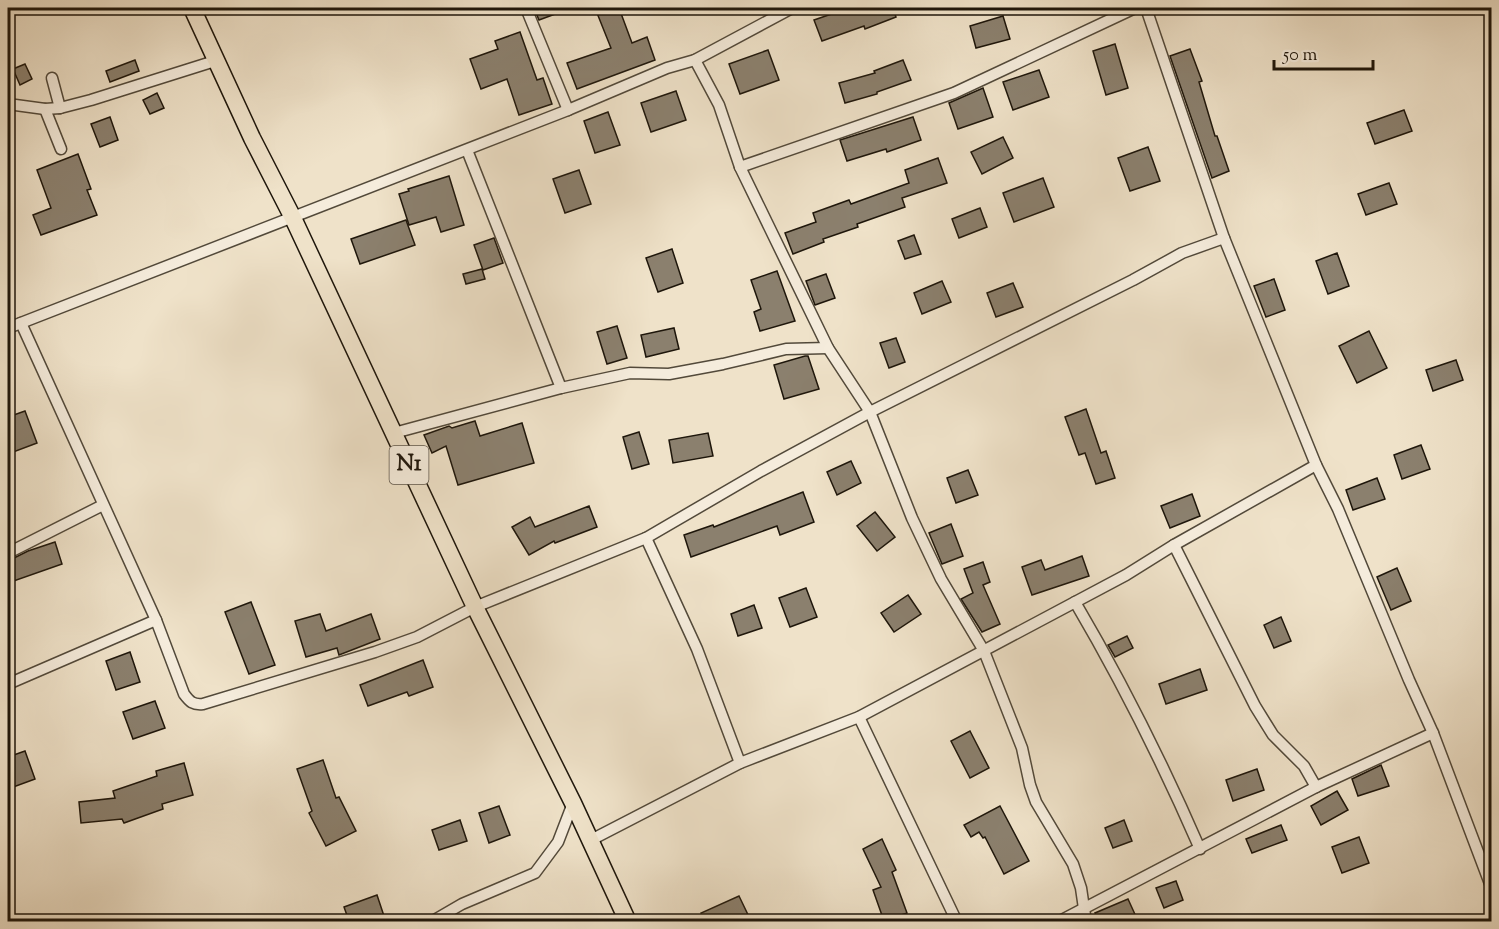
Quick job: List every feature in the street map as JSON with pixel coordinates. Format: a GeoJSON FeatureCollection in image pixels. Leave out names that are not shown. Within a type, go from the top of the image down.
{"type":"FeatureCollection","features":[{"type":"Feature","properties":{"kind":"main road","name":"N1"},"geometry":{"type":"LineString","coordinates":[[192,8],[218,60],[252,138],[294,218],[476,607],[573,803],[628,921]]}},
{"type":"Feature","properties":{"kind":"street"},"geometry":{"type":"LineString","coordinates":[[526,8],[568,110]]}},
{"type":"Feature","properties":{"kind":"street"},"geometry":{"type":"LineString","coordinates":[[8,328],[467,150],[667,68],[695,60],[792,8]]}},
{"type":"Feature","properties":{"kind":"street"},"geometry":{"type":"LineString","coordinates":[[740,167],[954,93],[1135,8]]}},
{"type":"Feature","properties":{"kind":"street"},"geometry":{"type":"LineString","coordinates":[[1146,8],[1224,238],[1316,465],[1338,509],[1433,733],[1491,889]]}},
{"type":"Feature","properties":{"kind":"street"},"geometry":{"type":"LineString","coordinates":[[8,104],[45,109],[60,108],[218,60]]}},
{"type":"Feature","properties":{"kind":"street"},"geometry":{"type":"LineString","coordinates":[[695,60],[719,105],[740,167],[828,348],[870,412],[912,518],[941,579],[984,651],[1022,748],[1036,802],[1073,864],[1081,888],[1086,921]]}},
{"type":"Feature","properties":{"kind":"street"},"geometry":{"type":"LineString","coordinates":[[52,78],[60,108]]}},
{"type":"Feature","properties":{"kind":"street"},"geometry":{"type":"LineString","coordinates":[[45,109],[61,149]]}},
{"type":"Feature","properties":{"kind":"street"},"geometry":{"type":"LineString","coordinates":[[467,150],[561,388]]}},
{"type":"Feature","properties":{"kind":"street"},"geometry":{"type":"LineString","coordinates":[[21,323],[156,620],[184,694],[191,703],[196,705],[375,652],[417,637],[476,607],[646,538],[761,471],[870,412],[1182,253],[1224,238]]}},
{"type":"Feature","properties":{"kind":"street"},"geometry":{"type":"LineString","coordinates":[[394,433],[561,388],[630,373],[669,374],[786,349],[828,348]]}},
{"type":"Feature","properties":{"kind":"street"},"geometry":{"type":"LineString","coordinates":[[589,841],[740,763],[859,717],[1126,575],[1174,545],[1316,465]]}},
{"type":"Feature","properties":{"kind":"street"},"geometry":{"type":"LineString","coordinates":[[8,553],[103,505]]}},
{"type":"Feature","properties":{"kind":"street"},"geometry":{"type":"LineString","coordinates":[[646,538],[697,648],[740,763]]}},
{"type":"Feature","properties":{"kind":"street"},"geometry":{"type":"LineString","coordinates":[[1174,545],[1255,706],[1273,735],[1304,766],[1316,787]]}},
{"type":"Feature","properties":{"kind":"street"},"geometry":{"type":"LineString","coordinates":[[1075,602],[1163,765],[1200,849]]}},
{"type":"Feature","properties":{"kind":"street"},"geometry":{"type":"LineString","coordinates":[[8,684],[156,620]]}},
{"type":"Feature","properties":{"kind":"street"},"geometry":{"type":"LineString","coordinates":[[859,717],[957,921]]}},
{"type":"Feature","properties":{"kind":"street"},"geometry":{"type":"LineString","coordinates":[[1058,921],[1316,787],[1433,733]]}},
{"type":"Feature","properties":{"kind":"street"},"geometry":{"type":"LineString","coordinates":[[431,921],[462,904],[535,873],[558,842],[573,803]]}},
{"type":"Feature","properties":{"kind":"building"},"geometry":{"type":"Polygon","coordinates":[[[534,8],[569,8],[569,9],[539,20],[534,8]]]}},
{"type":"Feature","properties":{"kind":"building"},"geometry":{"type":"Polygon","coordinates":[[[595,8],[619,8],[632,43],[647,37],[655,60],[577,89],[567,63],[611,48],[595,8]]]}},
{"type":"Feature","properties":{"kind":"building"},"geometry":{"type":"Polygon","coordinates":[[[862,8],[893,8],[896,17],[865,29],[864,26],[822,41],[814,20],[846,9],[848,13],[862,8]]]}},
{"type":"Feature","properties":{"kind":"building"},"geometry":{"type":"Polygon","coordinates":[[[1003,16],[1010,39],[976,48],[970,26],[1003,16]]]}},
{"type":"Feature","properties":{"kind":"building"},"geometry":{"type":"Polygon","coordinates":[[[520,32],[537,80],[543,78],[552,104],[519,115],[507,79],[481,89],[470,59],[498,49],[495,41],[520,32]]]}},
{"type":"Feature","properties":{"kind":"building"},"geometry":{"type":"Polygon","coordinates":[[[1115,44],[1128,88],[1106,95],[1093,51],[1115,44]]]}},
{"type":"Feature","properties":{"kind":"building"},"geometry":{"type":"Polygon","coordinates":[[[1190,49],[1202,81],[1199,82],[1215,136],[1217,136],[1229,171],[1212,178],[1170,56],[1190,49]]]}},
{"type":"Feature","properties":{"kind":"building"},"geometry":{"type":"Polygon","coordinates":[[[768,50],[779,80],[740,94],[729,64],[768,50]]]}},
{"type":"Feature","properties":{"kind":"building"},"geometry":{"type":"Polygon","coordinates":[[[135,60],[139,71],[110,82],[106,71],[135,60]]]}},
{"type":"Feature","properties":{"kind":"building"},"geometry":{"type":"Polygon","coordinates":[[[903,60],[911,80],[877,92],[877,94],[845,103],[839,83],[875,73],[874,71],[903,60]]]}},
{"type":"Feature","properties":{"kind":"building"},"geometry":{"type":"Polygon","coordinates":[[[25,64],[32,79],[20,85],[13,69],[25,64]]]}},
{"type":"Feature","properties":{"kind":"building"},"geometry":{"type":"Polygon","coordinates":[[[1039,70],[1049,97],[1013,110],[1003,82],[1039,70]]]}},
{"type":"Feature","properties":{"kind":"building"},"geometry":{"type":"Polygon","coordinates":[[[983,88],[993,117],[958,129],[949,103],[983,88]]]}},
{"type":"Feature","properties":{"kind":"building"},"geometry":{"type":"Polygon","coordinates":[[[676,91],[686,120],[651,132],[641,103],[676,91]]]}},
{"type":"Feature","properties":{"kind":"building"},"geometry":{"type":"Polygon","coordinates":[[[157,93],[164,108],[150,114],[143,100],[157,93]]]}},
{"type":"Feature","properties":{"kind":"building"},"geometry":{"type":"Polygon","coordinates":[[[1404,110],[1412,131],[1375,144],[1367,123],[1404,110]]]}},
{"type":"Feature","properties":{"kind":"building"},"geometry":{"type":"Polygon","coordinates":[[[608,112],[620,145],[595,153],[584,121],[608,112]]]}},
{"type":"Feature","properties":{"kind":"building"},"geometry":{"type":"Polygon","coordinates":[[[110,117],[118,140],[100,147],[91,124],[110,117]]]}},
{"type":"Feature","properties":{"kind":"building"},"geometry":{"type":"Polygon","coordinates":[[[913,117],[921,140],[887,152],[886,149],[847,161],[840,140],[913,117]]]}},
{"type":"Feature","properties":{"kind":"building"},"geometry":{"type":"Polygon","coordinates":[[[1003,137],[1013,158],[982,174],[971,152],[1003,137]]]}},
{"type":"Feature","properties":{"kind":"building"},"geometry":{"type":"Polygon","coordinates":[[[1148,147],[1160,181],[1130,191],[1118,158],[1148,147]]]}},
{"type":"Feature","properties":{"kind":"building"},"geometry":{"type":"Polygon","coordinates":[[[78,154],[91,189],[87,190],[97,215],[41,235],[33,215],[51,208],[37,170],[78,154]]]}},
{"type":"Feature","properties":{"kind":"building"},"geometry":{"type":"Polygon","coordinates":[[[938,158],[947,183],[902,198],[905,207],[857,224],[858,227],[823,239],[824,242],[793,254],[785,233],[816,222],[813,213],[849,200],[851,204],[909,183],[905,170],[938,158]]]}},
{"type":"Feature","properties":{"kind":"building"},"geometry":{"type":"Polygon","coordinates":[[[579,170],[591,204],[565,213],[553,179],[579,170]]]}},
{"type":"Feature","properties":{"kind":"building"},"geometry":{"type":"Polygon","coordinates":[[[449,176],[464,225],[441,232],[436,217],[409,225],[399,194],[449,176]]]}},
{"type":"Feature","properties":{"kind":"building"},"geometry":{"type":"Polygon","coordinates":[[[1043,178],[1054,207],[1014,222],[1003,193],[1043,178]]]}},
{"type":"Feature","properties":{"kind":"building"},"geometry":{"type":"Polygon","coordinates":[[[1389,183],[1397,204],[1366,215],[1358,194],[1389,183]]]}},
{"type":"Feature","properties":{"kind":"building"},"geometry":{"type":"Polygon","coordinates":[[[980,208],[987,227],[959,238],[952,219],[980,208]]]}},
{"type":"Feature","properties":{"kind":"building"},"geometry":{"type":"Polygon","coordinates":[[[406,220],[415,245],[360,264],[351,239],[406,220]]]}},
{"type":"Feature","properties":{"kind":"building"},"geometry":{"type":"Polygon","coordinates":[[[914,235],[921,254],[905,259],[898,241],[914,235]]]}},
{"type":"Feature","properties":{"kind":"building"},"geometry":{"type":"Polygon","coordinates":[[[494,238],[503,263],[483,270],[474,245],[494,238]]]}},
{"type":"Feature","properties":{"kind":"building"},"geometry":{"type":"Polygon","coordinates":[[[672,249],[683,283],[658,292],[646,258],[672,249]]]}},
{"type":"Feature","properties":{"kind":"building"},"geometry":{"type":"Polygon","coordinates":[[[1337,253],[1349,286],[1328,294],[1316,261],[1337,253]]]}},
{"type":"Feature","properties":{"kind":"building"},"geometry":{"type":"Polygon","coordinates":[[[482,269],[485,279],[466,284],[463,274],[482,269]]]}},
{"type":"Feature","properties":{"kind":"building"},"geometry":{"type":"Polygon","coordinates":[[[777,271],[795,321],[760,331],[754,312],[761,309],[751,280],[777,271]]]}},
{"type":"Feature","properties":{"kind":"building"},"geometry":{"type":"Polygon","coordinates":[[[826,274],[835,298],[815,305],[806,281],[826,274]]]}},
{"type":"Feature","properties":{"kind":"building"},"geometry":{"type":"Polygon","coordinates":[[[1274,279],[1285,310],[1266,317],[1254,286],[1274,279]]]}},
{"type":"Feature","properties":{"kind":"building"},"geometry":{"type":"Polygon","coordinates":[[[942,281],[951,302],[922,314],[914,293],[942,281]]]}},
{"type":"Feature","properties":{"kind":"building"},"geometry":{"type":"Polygon","coordinates":[[[1013,283],[1023,307],[996,317],[987,293],[1013,283]]]}},
{"type":"Feature","properties":{"kind":"building"},"geometry":{"type":"Polygon","coordinates":[[[617,326],[627,358],[607,364],[597,332],[617,326]]]}},
{"type":"Feature","properties":{"kind":"building"},"geometry":{"type":"Polygon","coordinates":[[[674,328],[679,349],[646,357],[641,335],[674,328]]]}},
{"type":"Feature","properties":{"kind":"building"},"geometry":{"type":"Polygon","coordinates":[[[1369,331],[1387,368],[1357,383],[1339,346],[1369,331]]]}},
{"type":"Feature","properties":{"kind":"building"},"geometry":{"type":"Polygon","coordinates":[[[896,338],[905,362],[889,368],[880,343],[896,338]]]}},
{"type":"Feature","properties":{"kind":"building"},"geometry":{"type":"Polygon","coordinates":[[[808,356],[819,389],[784,399],[774,365],[808,356]]]}},
{"type":"Feature","properties":{"kind":"building"},"geometry":{"type":"Polygon","coordinates":[[[1456,360],[1463,380],[1433,391],[1426,370],[1456,360]]]}},
{"type":"Feature","properties":{"kind":"building"},"geometry":{"type":"Polygon","coordinates":[[[1086,409],[1101,453],[1106,451],[1115,478],[1096,484],[1085,453],[1079,455],[1065,417],[1086,409]]]}},
{"type":"Feature","properties":{"kind":"building"},"geometry":{"type":"Polygon","coordinates":[[[25,411],[37,443],[8,454],[8,417],[25,411]]]}},
{"type":"Feature","properties":{"kind":"building"},"geometry":{"type":"Polygon","coordinates":[[[475,421],[480,436],[522,423],[534,463],[458,485],[446,446],[432,453],[424,435],[449,426],[452,428],[475,421]]]}},
{"type":"Feature","properties":{"kind":"building"},"geometry":{"type":"Polygon","coordinates":[[[639,432],[649,464],[632,469],[623,437],[639,432]]]}},
{"type":"Feature","properties":{"kind":"building"},"geometry":{"type":"Polygon","coordinates":[[[708,433],[713,456],[673,463],[669,440],[708,433]]]}},
{"type":"Feature","properties":{"kind":"building"},"geometry":{"type":"Polygon","coordinates":[[[1421,445],[1430,469],[1402,479],[1394,455],[1421,445]]]}},
{"type":"Feature","properties":{"kind":"building"},"geometry":{"type":"Polygon","coordinates":[[[851,461],[861,483],[837,495],[827,472],[851,461]]]}},
{"type":"Feature","properties":{"kind":"building"},"geometry":{"type":"Polygon","coordinates":[[[968,470],[978,495],[956,503],[947,478],[968,470]]]}},
{"type":"Feature","properties":{"kind":"building"},"geometry":{"type":"Polygon","coordinates":[[[1377,478],[1385,499],[1353,510],[1346,490],[1377,478]]]}},
{"type":"Feature","properties":{"kind":"building"},"geometry":{"type":"Polygon","coordinates":[[[803,492],[814,522],[780,535],[777,526],[691,557],[684,535],[713,525],[714,527],[803,492]]]}},
{"type":"Feature","properties":{"kind":"building"},"geometry":{"type":"Polygon","coordinates":[[[1192,494],[1200,516],[1170,528],[1161,506],[1192,494]]]}},
{"type":"Feature","properties":{"kind":"building"},"geometry":{"type":"Polygon","coordinates":[[[589,506],[597,527],[555,543],[554,541],[529,555],[512,527],[530,517],[535,527],[589,506]]]}},
{"type":"Feature","properties":{"kind":"building"},"geometry":{"type":"Polygon","coordinates":[[[875,512],[895,537],[877,551],[857,526],[875,512]]]}},
{"type":"Feature","properties":{"kind":"building"},"geometry":{"type":"Polygon","coordinates":[[[951,524],[963,556],[942,564],[929,533],[951,524]]]}},
{"type":"Feature","properties":{"kind":"building"},"geometry":{"type":"Polygon","coordinates":[[[55,542],[62,564],[8,583],[8,561],[55,542]]]}},
{"type":"Feature","properties":{"kind":"building"},"geometry":{"type":"Polygon","coordinates":[[[1082,556],[1089,576],[1032,595],[1022,567],[1041,560],[1045,570],[1082,556]]]}},
{"type":"Feature","properties":{"kind":"building"},"geometry":{"type":"Polygon","coordinates":[[[983,562],[990,582],[983,585],[1000,624],[982,632],[961,599],[973,593],[964,569],[983,562]]]}},
{"type":"Feature","properties":{"kind":"building"},"geometry":{"type":"Polygon","coordinates":[[[1397,568],[1411,601],[1391,610],[1377,577],[1397,568]]]}},
{"type":"Feature","properties":{"kind":"building"},"geometry":{"type":"Polygon","coordinates":[[[806,588],[817,617],[790,627],[779,598],[806,588]]]}},
{"type":"Feature","properties":{"kind":"building"},"geometry":{"type":"Polygon","coordinates":[[[908,595],[921,614],[894,632],[881,613],[908,595]]]}},
{"type":"Feature","properties":{"kind":"building"},"geometry":{"type":"Polygon","coordinates":[[[251,602],[275,665],[249,674],[225,612],[251,602]]]}},
{"type":"Feature","properties":{"kind":"building"},"geometry":{"type":"Polygon","coordinates":[[[754,605],[762,628],[738,636],[731,614],[754,605]]]}},
{"type":"Feature","properties":{"kind":"building"},"geometry":{"type":"Polygon","coordinates":[[[320,614],[326,631],[371,614],[380,639],[339,655],[337,648],[306,657],[295,621],[320,614]]]}},
{"type":"Feature","properties":{"kind":"building"},"geometry":{"type":"Polygon","coordinates":[[[1281,617],[1291,641],[1274,648],[1264,625],[1281,617]]]}},
{"type":"Feature","properties":{"kind":"building"},"geometry":{"type":"Polygon","coordinates":[[[1127,636],[1133,648],[1115,657],[1108,645],[1127,636]]]}},
{"type":"Feature","properties":{"kind":"building"},"geometry":{"type":"Polygon","coordinates":[[[130,652],[140,682],[116,690],[106,661],[130,652]]]}},
{"type":"Feature","properties":{"kind":"building"},"geometry":{"type":"Polygon","coordinates":[[[423,660],[433,687],[409,696],[407,692],[368,706],[360,685],[423,660]]]}},
{"type":"Feature","properties":{"kind":"building"},"geometry":{"type":"Polygon","coordinates":[[[1200,669],[1207,690],[1166,704],[1159,684],[1200,669]]]}},
{"type":"Feature","properties":{"kind":"building"},"geometry":{"type":"Polygon","coordinates":[[[155,701],[165,728],[133,739],[123,712],[155,701]]]}},
{"type":"Feature","properties":{"kind":"building"},"geometry":{"type":"Polygon","coordinates":[[[970,731],[989,768],[970,778],[951,741],[970,731]]]}},
{"type":"Feature","properties":{"kind":"building"},"geometry":{"type":"Polygon","coordinates":[[[25,751],[35,779],[8,789],[8,757],[25,751]]]}},
{"type":"Feature","properties":{"kind":"building"},"geometry":{"type":"Polygon","coordinates":[[[323,760],[336,798],[339,797],[356,831],[326,846],[309,813],[312,811],[297,769],[323,760]]]}},
{"type":"Feature","properties":{"kind":"building"},"geometry":{"type":"Polygon","coordinates":[[[184,763],[193,795],[162,804],[163,809],[124,823],[122,819],[81,823],[79,802],[115,798],[113,791],[157,776],[156,771],[184,763]]]}},
{"type":"Feature","properties":{"kind":"building"},"geometry":{"type":"Polygon","coordinates":[[[1381,765],[1389,786],[1358,796],[1352,779],[1381,765]]]}},
{"type":"Feature","properties":{"kind":"building"},"geometry":{"type":"Polygon","coordinates":[[[1257,769],[1264,790],[1233,801],[1226,780],[1257,769]]]}},
{"type":"Feature","properties":{"kind":"building"},"geometry":{"type":"Polygon","coordinates":[[[1337,791],[1348,810],[1321,825],[1311,806],[1337,791]]]}},
{"type":"Feature","properties":{"kind":"building"},"geometry":{"type":"Polygon","coordinates":[[[499,806],[510,835],[489,843],[479,813],[499,806]]]}},
{"type":"Feature","properties":{"kind":"building"},"geometry":{"type":"Polygon","coordinates":[[[1000,806],[1029,861],[1004,874],[985,837],[983,838],[979,832],[971,837],[964,825],[1000,806]]]}},
{"type":"Feature","properties":{"kind":"building"},"geometry":{"type":"Polygon","coordinates":[[[460,820],[467,841],[439,850],[432,830],[460,820]]]}},
{"type":"Feature","properties":{"kind":"building"},"geometry":{"type":"Polygon","coordinates":[[[1124,820],[1132,841],[1113,848],[1105,828],[1124,820]]]}},
{"type":"Feature","properties":{"kind":"building"},"geometry":{"type":"Polygon","coordinates":[[[1281,825],[1287,840],[1252,853],[1246,839],[1281,825]]]}},
{"type":"Feature","properties":{"kind":"building"},"geometry":{"type":"Polygon","coordinates":[[[1359,837],[1369,863],[1342,873],[1332,847],[1359,837]]]}},
{"type":"Feature","properties":{"kind":"building"},"geometry":{"type":"Polygon","coordinates":[[[882,839],[896,870],[892,872],[907,913],[884,921],[873,890],[881,887],[863,849],[882,839]]]}},
{"type":"Feature","properties":{"kind":"building"},"geometry":{"type":"Polygon","coordinates":[[[1176,881],[1183,900],[1164,908],[1156,888],[1176,881]]]}},
{"type":"Feature","properties":{"kind":"building"},"geometry":{"type":"Polygon","coordinates":[[[377,895],[384,916],[369,921],[349,921],[344,907],[377,895]]]}},
{"type":"Feature","properties":{"kind":"building"},"geometry":{"type":"Polygon","coordinates":[[[739,896],[751,921],[705,921],[701,913],[739,896]]]}},
{"type":"Feature","properties":{"kind":"building"},"geometry":{"type":"Polygon","coordinates":[[[1128,899],[1138,921],[1099,921],[1095,913],[1128,899]]]}}]}
